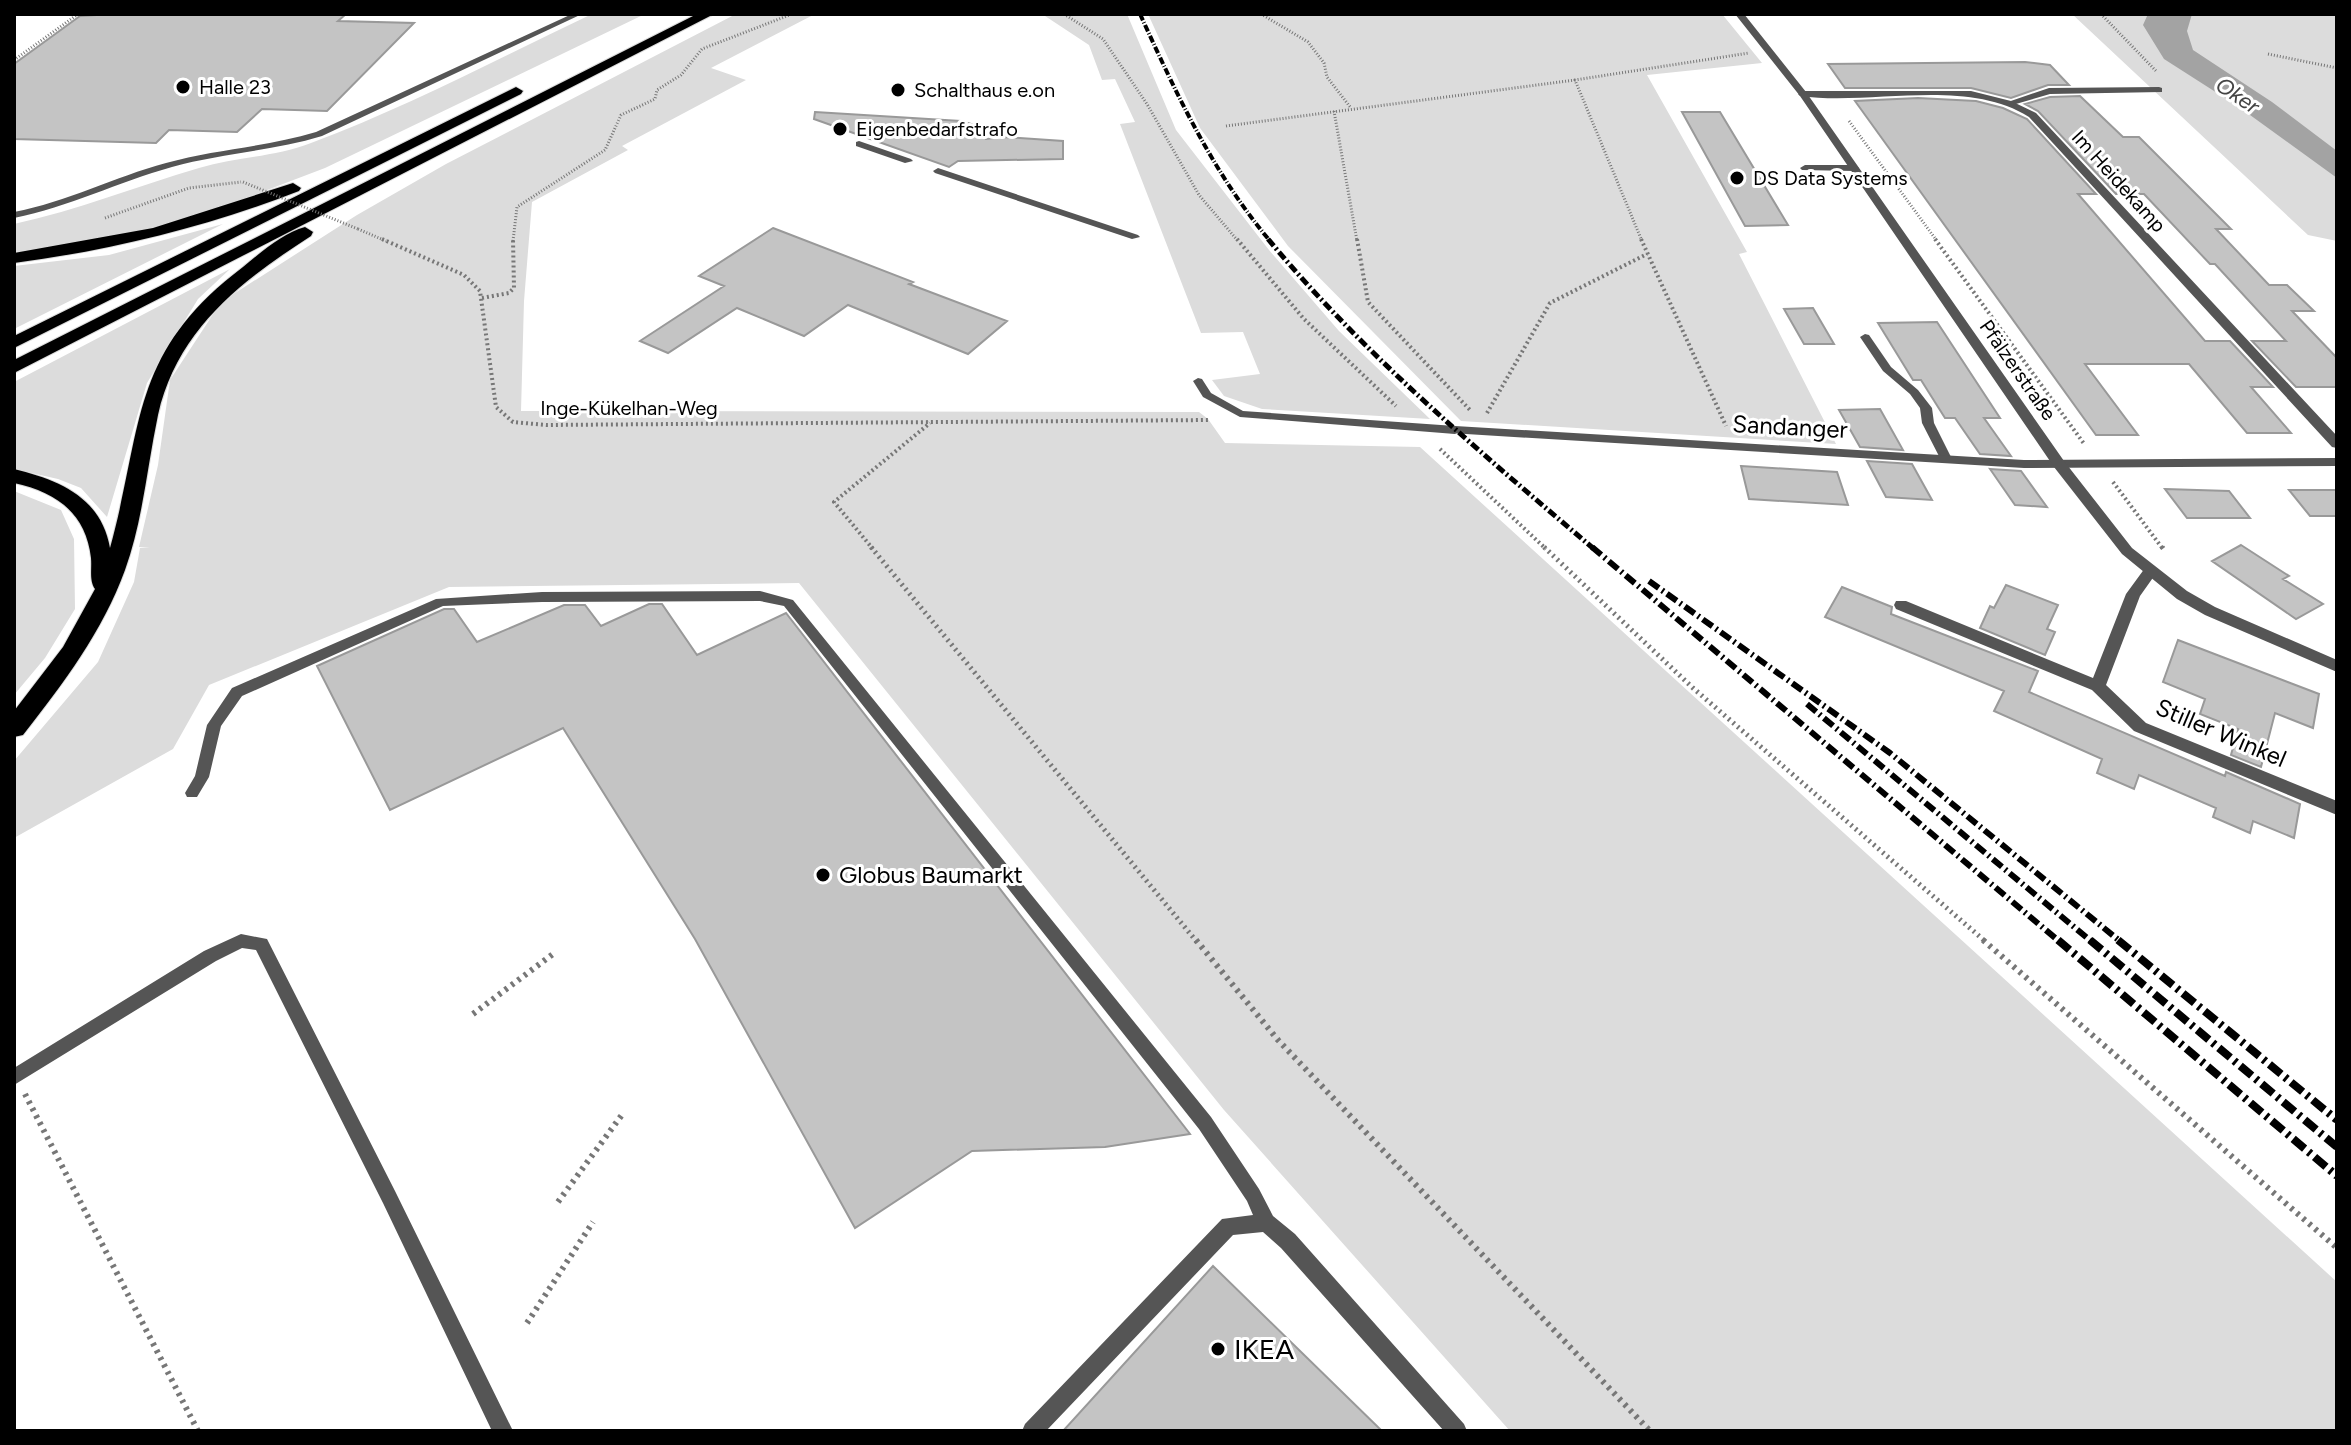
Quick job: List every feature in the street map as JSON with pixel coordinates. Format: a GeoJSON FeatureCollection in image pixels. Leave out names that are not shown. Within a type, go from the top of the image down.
{"type":"FeatureCollection","features":[{"type":"Feature","properties":{"kind":"highway"},"geometry":{"type":"LineString","coordinates":[[14,367],[707,14]]}},
{"type":"Feature","properties":{"kind":"highway"},"geometry":{"type":"LineString","coordinates":[[14,343],[529,85]]}},
{"type":"Feature","properties":{"kind":"highway"},"geometry":{"type":"LineString","coordinates":[[14,258],[123,242],[191,224],[419,139]]}},
{"type":"Feature","properties":{"kind":"highway"},"geometry":{"type":"LineString","coordinates":[[14,728],[79,645],[113,573],[129,526],[155,389],[194,322],[221,292],[257,264],[443,147]]}},
{"type":"Feature","properties":{"kind":"highway"},"geometry":{"type":"LineString","coordinates":[[14,476],[54,487],[72,497],[86,511],[97,532],[103,555],[102,582],[94,612]]}},
{"type":"Feature","properties":{"kind":"street","name":"Pfälzerstraße"},"geometry":{"type":"LineString","coordinates":[[1739,14],[1803,94],[2105,527],[2150,572],[2210,611],[2337,666]]}},
{"type":"Feature","properties":{"kind":"street","name":"Im Heidekamp"},"geometry":{"type":"LineString","coordinates":[[1803,94],[1955,93],[1984,96],[2009,103],[2040,121],[2337,444]]}},
{"type":"Feature","properties":{"kind":"street","name":"Sandanger"},"geometry":{"type":"LineString","coordinates":[[1455,430],[1480,426],[1735,446],[2059,464],[2337,462]]}},
{"type":"Feature","properties":{"kind":"street"},"geometry":{"type":"LineString","coordinates":[[2098,686],[2133,594],[2150,572]]}},
{"type":"Feature","properties":{"kind":"street","name":"Stiller Winkel"},"geometry":{"type":"LineString","coordinates":[[1901,605],[2098,686],[2140,727],[2337,808]]}},
{"type":"Feature","properties":{"kind":"lane"},"geometry":{"type":"LineString","coordinates":[[14,215],[88,196],[168,165],[217,154],[267,148],[319,134],[578,14]]}},
{"type":"Feature","properties":{"kind":"lane"},"geometry":{"type":"LineString","coordinates":[[2009,103],[2049,91],[2159,90]]}},
{"type":"Feature","properties":{"kind":"lane"},"geometry":{"type":"LineString","coordinates":[[859,144],[908,161]]}},
{"type":"Feature","properties":{"kind":"lane"},"geometry":{"type":"LineString","coordinates":[[1805,168],[1854,168]]}},
{"type":"Feature","properties":{"kind":"lane"},"geometry":{"type":"LineString","coordinates":[[938,171],[1135,237]]}},
{"type":"Feature","properties":{"kind":"lane"},"geometry":{"type":"LineString","coordinates":[[1865,337],[1887,369],[1914,392],[1926,408],[1928,423],[1946,459]]}},
{"type":"Feature","properties":{"kind":"lane"},"geometry":{"type":"LineString","coordinates":[[1198,381],[1207,395],[1240,414]]}},
{"type":"Feature","properties":{"kind":"lane","name":"Sandanger"},"geometry":{"type":"LineString","coordinates":[[1240,414],[1455,430]]}},
{"type":"Feature","properties":{"kind":"lane"},"geometry":{"type":"LineString","coordinates":[[192,793],[202,777],[214,725],[237,692],[441,602],[542,597],[760,596],[788,603],[1205,1123],[1253,1195],[1266,1223],[1288,1241],[1457,1431]]}},
{"type":"Feature","properties":{"kind":"lane"},"geometry":{"type":"LineString","coordinates":[[15,1076],[210,956],[241,941],[261,944],[503,1431]]}},
{"type":"Feature","properties":{"kind":"lane"},"geometry":{"type":"LineString","coordinates":[[1032,1431],[1229,1226],[1266,1223]]}},
{"type":"Feature","properties":{"kind":"path"},"geometry":{"type":"LineString","coordinates":[[14,60],[78,14]]}},
{"type":"Feature","properties":{"kind":"path"},"geometry":{"type":"LineString","coordinates":[[85,14],[107,14]]}},
{"type":"Feature","properties":{"kind":"path"},"geometry":{"type":"LineString","coordinates":[[93,222],[196,185],[243,182],[464,275],[480,291],[482,298],[509,293],[514,288],[516,234],[513,216],[517,207],[605,150],[621,115],[655,99],[657,90],[681,75],[702,49],[792,14]]}},
{"type":"Feature","properties":{"kind":"path"},"geometry":{"type":"LineString","coordinates":[[1064,14],[1103,39],[1147,104],[1199,195],[1304,319],[1693,688],[2337,1248]]}},
{"type":"Feature","properties":{"kind":"path"},"geometry":{"type":"LineString","coordinates":[[1261,14],[1308,42],[1324,63],[1327,77],[1352,109]]}},
{"type":"Feature","properties":{"kind":"path"},"geometry":{"type":"LineString","coordinates":[[2101,14],[2171,86],[2159,90]]}},
{"type":"Feature","properties":{"kind":"path"},"geometry":{"type":"LineString","coordinates":[[1226,126],[1575,80],[1769,50]]}},
{"type":"Feature","properties":{"kind":"path"},"geometry":{"type":"LineString","coordinates":[[2268,54],[2337,68]]}},
{"type":"Feature","properties":{"kind":"path"},"geometry":{"type":"LineString","coordinates":[[1575,80],[1647,254],[1735,446]]}},
{"type":"Feature","properties":{"kind":"path"},"geometry":{"type":"LineString","coordinates":[[1821,94],[1842,111],[2168,555]]}},
{"type":"Feature","properties":{"kind":"path"},"geometry":{"type":"LineString","coordinates":[[1334,111],[1368,302],[1480,426],[1550,303],[1647,254]]}},
{"type":"Feature","properties":{"kind":"path","name":"Inge-Kükelhan-Weg"},"geometry":{"type":"LineString","coordinates":[[482,298],[496,407],[513,422],[546,425],[1215,420],[1240,414]]}},
{"type":"Feature","properties":{"kind":"path"},"geometry":{"type":"LineString","coordinates":[[930,423],[834,502],[1278,1040],[1650,1431]]}},
{"type":"Feature","properties":{"kind":"path"},"geometry":{"type":"LineString","coordinates":[[473,1014],[553,954]]}},
{"type":"Feature","properties":{"kind":"path"},"geometry":{"type":"LineString","coordinates":[[15,1076],[198,1431]]}},
{"type":"Feature","properties":{"kind":"path"},"geometry":{"type":"LineString","coordinates":[[558,1202],[624,1112]]}},
{"type":"Feature","properties":{"kind":"path"},"geometry":{"type":"LineString","coordinates":[[527,1323],[593,1222]]}},
{"type":"Feature","properties":{"kind":"shaded area"},"geometry":{"type":"Polygon","coordinates":[[[592,14],[645,14],[325,168],[204,214],[108,239],[14,252],[14,224],[199,168],[311,143],[418,98],[592,14]]]}},
{"type":"Feature","properties":{"kind":"shaded area"},"geometry":{"type":"Polygon","coordinates":[[[736,14],[815,14],[711,68],[746,80],[622,146],[628,150],[532,202],[524,301],[521,411],[1199,412],[1225,443],[1420,447],[2337,1282],[2337,1431],[1510,1431],[1224,1110],[799,583],[449,587],[209,685],[173,749],[14,838],[14,761],[98,662],[134,582],[140,548],[150,548],[139,547],[158,465],[170,380],[221,302],[357,215],[446,164],[736,14]]]}},
{"type":"Feature","properties":{"kind":"shaded area"},"geometry":{"type":"Polygon","coordinates":[[[1042,14],[1127,14],[1176,130],[1269,250],[1339,331],[1430,419],[1262,409],[1224,396],[1212,380],[1260,374],[1243,332],[1201,333],[1120,124],[1135,122],[1115,79],[1102,80],[1089,45],[1042,14]]]}},
{"type":"Feature","properties":{"kind":"shaded area"},"geometry":{"type":"Polygon","coordinates":[[[1148,14],[1722,14],[1762,63],[1647,75],[1747,252],[1739,254],[1836,444],[1461,421],[1288,246],[1200,128],[1148,14]]]}},
{"type":"Feature","properties":{"kind":"shaded area"},"geometry":{"type":"Polygon","coordinates":[[[2072,14],[2337,14],[2337,241],[2308,235],[2072,14]]]}},
{"type":"Feature","properties":{"kind":"shaded area"},"geometry":{"type":"Polygon","coordinates":[[[223,224],[14,329],[14,266],[109,255],[223,224]]]}},
{"type":"Feature","properties":{"kind":"shaded area"},"geometry":{"type":"Polygon","coordinates":[[[230,269],[198,299],[147,383],[107,517],[81,488],[14,469],[14,382],[230,269]]]}},
{"type":"Feature","properties":{"kind":"shaded area"},"geometry":{"type":"Polygon","coordinates":[[[14,491],[61,510],[74,539],[75,609],[45,658],[14,695],[14,491]]]}},
{"type":"Feature","properties":{"kind":"water","name":"Oker"},"geometry":{"type":"Polygon","coordinates":[[[2148,14],[2192,14],[2187,31],[2193,50],[2272,102],[2337,151],[2337,178],[2239,107],[2164,59],[2143,25],[2148,14]]]}},
{"type":"Feature","properties":{"kind":"building","name":"Halle 23"},"geometry":{"type":"Polygon","coordinates":[[[346,14],[338,21],[414,23],[327,111],[262,109],[237,132],[169,130],[156,143],[14,139],[14,64],[80,16],[346,14]]]}},
{"type":"Feature","properties":{"kind":"building"},"geometry":{"type":"Polygon","coordinates":[[[2025,62],[2050,65],[2069,85],[2048,85],[2011,98],[1971,88],[1845,88],[1828,64],[2025,62]]]}},
{"type":"Feature","properties":{"kind":"building"},"geometry":{"type":"Polygon","coordinates":[[[2080,96],[2123,137],[2139,137],[2231,229],[2216,229],[2269,285],[2287,285],[2314,311],[2292,311],[2337,358],[2337,387],[2296,387],[2252,341],[2286,341],[2215,264],[2210,264],[2144,194],[2116,194],[2038,111],[2025,104],[2050,97],[2080,96]]]}},
{"type":"Feature","properties":{"kind":"building"},"geometry":{"type":"Polygon","coordinates":[[[1918,98],[1976,101],[2027,119],[2096,194],[2078,194],[2205,341],[2230,341],[2273,387],[2251,387],[2291,433],[2247,433],[2189,364],[2085,364],[2138,435],[2096,435],[1855,101],[1918,98]]]}},
{"type":"Feature","properties":{"kind":"building"},"geometry":{"type":"Polygon","coordinates":[[[815,112],[961,121],[975,125],[986,139],[1003,137],[1063,141],[1063,159],[958,161],[949,167],[814,119],[815,112]]]}},
{"type":"Feature","properties":{"kind":"building"},"geometry":{"type":"Polygon","coordinates":[[[1682,112],[1720,112],[1788,225],[1745,226],[1682,112]]]}},
{"type":"Feature","properties":{"kind":"building"},"geometry":{"type":"Polygon","coordinates":[[[773,228],[1007,321],[968,354],[848,305],[804,336],[737,308],[668,353],[640,341],[724,286],[699,276],[773,228]]]}},
{"type":"Feature","properties":{"kind":"building"},"geometry":{"type":"Polygon","coordinates":[[[1813,308],[1834,344],[1804,344],[1784,309],[1813,308]]]}},
{"type":"Feature","properties":{"kind":"building"},"geometry":{"type":"Polygon","coordinates":[[[1937,322],[2000,418],[1984,418],[2011,456],[1980,454],[1955,418],[1945,418],[1921,380],[1913,380],[1878,323],[1937,322]]]}},
{"type":"Feature","properties":{"kind":"building"},"geometry":{"type":"Polygon","coordinates":[[[1880,409],[1903,450],[1860,447],[1839,410],[1880,409]]]}},
{"type":"Feature","properties":{"kind":"building"},"geometry":{"type":"Polygon","coordinates":[[[1867,461],[1912,464],[1932,500],[1886,497],[1867,461]]]}},
{"type":"Feature","properties":{"kind":"building"},"geometry":{"type":"Polygon","coordinates":[[[1741,466],[1837,472],[1848,505],[1749,499],[1741,466]]]}},
{"type":"Feature","properties":{"kind":"building"},"geometry":{"type":"Polygon","coordinates":[[[1990,469],[2021,471],[2047,507],[2015,505],[1990,469]]]}},
{"type":"Feature","properties":{"kind":"building"},"geometry":{"type":"Polygon","coordinates":[[[2165,489],[2229,491],[2250,518],[2187,518],[2165,489]]]}},
{"type":"Feature","properties":{"kind":"building"},"geometry":{"type":"Polygon","coordinates":[[[2289,490],[2337,490],[2337,516],[2310,516],[2289,490]]]}},
{"type":"Feature","properties":{"kind":"building"},"geometry":{"type":"Polygon","coordinates":[[[2241,545],[2289,576],[2283,579],[2323,604],[2296,619],[2212,561],[2241,545]]]}},
{"type":"Feature","properties":{"kind":"building"},"geometry":{"type":"Polygon","coordinates":[[[2006,585],[2058,605],[2047,629],[2055,632],[2045,655],[1980,628],[1990,606],[1994,608],[2006,585]]]}},
{"type":"Feature","properties":{"kind":"building"},"geometry":{"type":"Polygon","coordinates":[[[1842,587],[1892,607],[1891,614],[2038,671],[2029,692],[2225,776],[2226,772],[2300,804],[2294,838],[2253,821],[2250,833],[2213,817],[2216,808],[2139,775],[2134,789],[2097,773],[2102,759],[1994,711],[2004,691],[1825,617],[1842,587]]]}},
{"type":"Feature","properties":{"kind":"building","name":"Globus Baumarkt"},"geometry":{"type":"Polygon","coordinates":[[[649,604],[662,604],[697,655],[786,613],[1190,1134],[1105,1147],[972,1151],[855,1228],[695,939],[563,728],[390,810],[317,666],[444,609],[454,609],[477,642],[564,605],[585,605],[601,626],[649,604]]]}},
{"type":"Feature","properties":{"kind":"building"},"geometry":{"type":"Polygon","coordinates":[[[2178,640],[2319,694],[2313,728],[2275,713],[2261,767],[2231,755],[2238,729],[2200,714],[2205,699],[2163,682],[2178,640]]]}},
{"type":"Feature","properties":{"kind":"building","name":"IKEA"},"geometry":{"type":"Polygon","coordinates":[[[1213,1266],[1382,1431],[1063,1431],[1213,1266]]]}},
{"type":"Feature","properties":{"kind":"railway"},"geometry":{"type":"LineString","coordinates":[[1140,14],[1182,103],[1214,161],[1270,241]]}},
{"type":"Feature","properties":{"kind":"railway"},"geometry":{"type":"LineString","coordinates":[[1268,239],[1343,323],[1424,401],[1594,549]]}},
{"type":"Feature","properties":{"kind":"railway"},"geometry":{"type":"LineString","coordinates":[[1592,547],[2060,942]]}},
{"type":"Feature","properties":{"kind":"railway"},"geometry":{"type":"LineString","coordinates":[[1649,581],[1890,753],[2121,942]]}},
{"type":"Feature","properties":{"kind":"railway"},"geometry":{"type":"LineString","coordinates":[[1807,704],[2092,942]]}},
{"type":"Feature","properties":{"kind":"railway"},"geometry":{"type":"LineString","coordinates":[[2058,940],[2337,1176]]}},
{"type":"Feature","properties":{"kind":"railway"},"geometry":{"type":"LineString","coordinates":[[2090,940],[2337,1147]]}},
{"type":"Feature","properties":{"kind":"railway"},"geometry":{"type":"LineString","coordinates":[[2118,940],[2337,1120]]}},
{"type":"Feature","properties":{"kind":"place","name":"Halle 23"},"geometry":{"type":"Point","coordinates":[183,87]}},
{"type":"Feature","properties":{"kind":"place","name":"Schalthaus e.on"},"geometry":{"type":"Point","coordinates":[898,90]}},
{"type":"Feature","properties":{"kind":"place","name":"Eigenbedarfstrafo"},"geometry":{"type":"Point","coordinates":[840,129]}},
{"type":"Feature","properties":{"kind":"place","name":"DS Data Systems"},"geometry":{"type":"Point","coordinates":[1737,178]}},
{"type":"Feature","properties":{"kind":"place","name":"Globus Baumarkt"},"geometry":{"type":"Point","coordinates":[823,875]}},
{"type":"Feature","properties":{"kind":"place","name":"IKEA"},"geometry":{"type":"Point","coordinates":[1218,1349]}}]}
